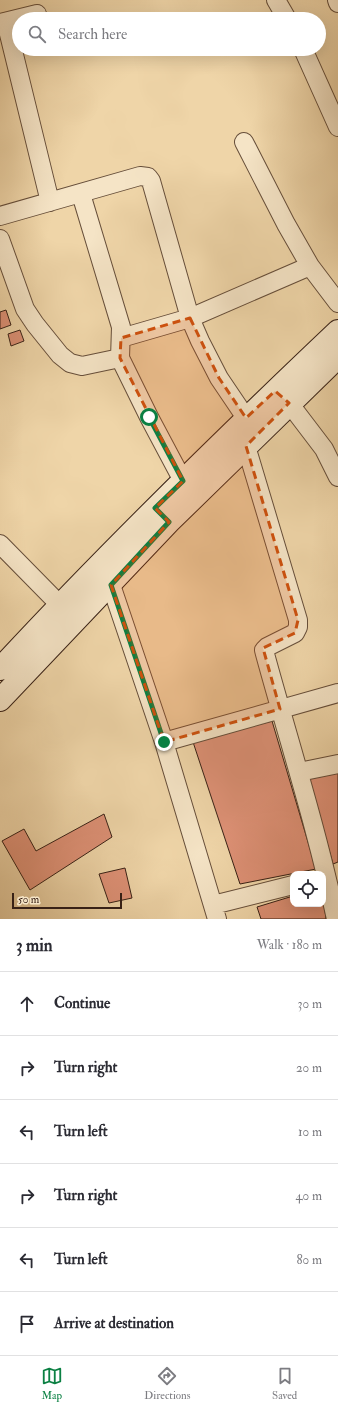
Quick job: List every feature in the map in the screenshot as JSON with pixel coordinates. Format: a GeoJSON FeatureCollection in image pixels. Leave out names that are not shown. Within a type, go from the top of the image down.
{"type":"FeatureCollection","features":[{"type":"Feature","properties":{"kind":"main road"},"geometry":{"type":"LineString","coordinates":[[0,669],[60,605],[162,515],[246,446],[282,397],[338,331]]}},
{"type":"Feature","properties":{"kind":"main road"},"geometry":{"type":"LineString","coordinates":[[0,700],[111,585],[162,515],[183,481],[246,418],[282,397],[338,357]]}},
{"type":"Feature","properties":{"kind":"street"},"geometry":{"type":"LineString","coordinates":[[276,0],[283,12]]}},
{"type":"Feature","properties":{"kind":"street"},"geometry":{"type":"LineString","coordinates":[[3,22],[50,202]]}},
{"type":"Feature","properties":{"kind":"street"},"geometry":{"type":"LineString","coordinates":[[306,56],[338,127]]}},
{"type":"Feature","properties":{"kind":"street"},"geometry":{"type":"LineString","coordinates":[[244,142],[286,224],[310,266],[338,303]]}},
{"type":"Feature","properties":{"kind":"street"},"geometry":{"type":"LineString","coordinates":[[0,216],[140,176],[148,177],[151,180],[190,318],[219,378],[246,418]]}},
{"type":"Feature","properties":{"kind":"street"},"geometry":{"type":"LineString","coordinates":[[81,194],[121,327],[120,358],[183,481]]}},
{"type":"Feature","properties":{"kind":"street"},"geometry":{"type":"LineString","coordinates":[[0,239],[25,309],[60,355],[70,363],[82,366],[120,358]]}},
{"type":"Feature","properties":{"kind":"street"},"geometry":{"type":"LineString","coordinates":[[121,338],[190,318],[310,266]]}},
{"type":"Feature","properties":{"kind":"street"},"geometry":{"type":"LineString","coordinates":[[282,397],[324,449],[338,477]]}},
{"type":"Feature","properties":{"kind":"street"},"geometry":{"type":"LineString","coordinates":[[246,446],[298,620],[298,627],[295,633],[264,650],[329,876],[336,919]]}},
{"type":"Feature","properties":{"kind":"street"},"geometry":{"type":"LineString","coordinates":[[0,544],[60,605]]}},
{"type":"Feature","properties":{"kind":"street"},"geometry":{"type":"LineString","coordinates":[[111,585],[164,742],[215,912],[290,886]]}},
{"type":"Feature","properties":{"kind":"street"},"geometry":{"type":"LineString","coordinates":[[164,742],[338,693]]}},
{"type":"Feature","properties":{"kind":"street"},"geometry":{"type":"LineString","coordinates":[[299,772],[338,764]]}},
{"type":"Feature","properties":{"kind":"highlighted area"},"geometry":{"type":"Polygon","coordinates":[[[190,318],[219,378],[246,418],[275,391],[289,403],[246,446],[298,620],[295,633],[263,648],[280,709],[164,742],[111,585],[169,522],[155,508],[183,481],[120,358],[121,338],[190,318]]]}},
{"type":"Feature","properties":{"kind":"building"},"geometry":{"type":"Polygon","coordinates":[[[6,310],[11,325],[0,329],[0,312],[6,310]]]}},
{"type":"Feature","properties":{"kind":"building"},"geometry":{"type":"Polygon","coordinates":[[[20,330],[24,341],[11,346],[8,334],[20,330]]]}},
{"type":"Feature","properties":{"kind":"building"},"geometry":{"type":"Polygon","coordinates":[[[272,721],[316,869],[306,871],[290,871],[290,874],[240,884],[193,742],[272,721]]]}},
{"type":"Feature","properties":{"kind":"building"},"geometry":{"type":"Polygon","coordinates":[[[338,773],[338,862],[333,864],[309,779],[338,773]]]}},
{"type":"Feature","properties":{"kind":"building"},"geometry":{"type":"Polygon","coordinates":[[[104,814],[112,837],[30,890],[2,841],[24,829],[36,851],[104,814]]]}},
{"type":"Feature","properties":{"kind":"building"},"geometry":{"type":"Polygon","coordinates":[[[125,868],[132,898],[109,903],[99,874],[125,868]]]}},
{"type":"Feature","properties":{"kind":"building"},"geometry":{"type":"Polygon","coordinates":[[[290,897],[290,907],[325,907],[326,919],[261,919],[257,907],[290,897]]]}},
{"type":"Feature","properties":{"kind":"route"},"geometry":{"type":"LineString","coordinates":[[149,417],[183,481],[155,508],[169,522],[111,585],[164,742]]}}]}
